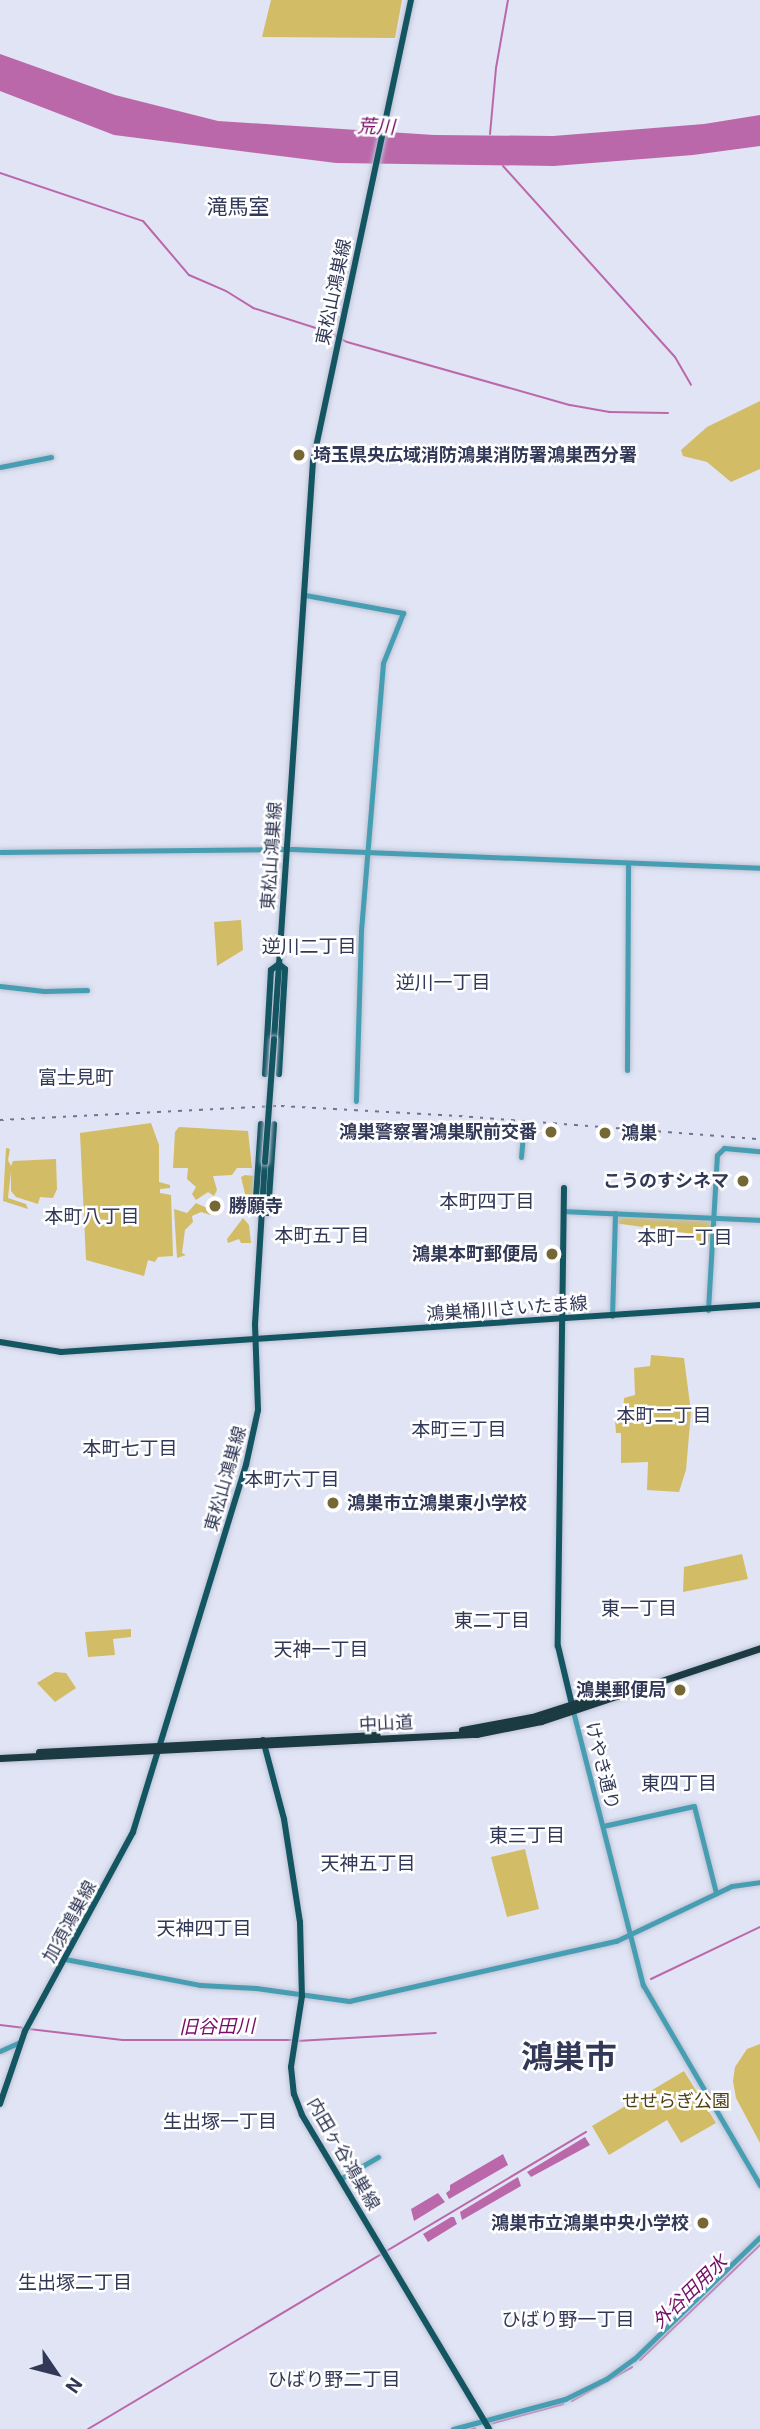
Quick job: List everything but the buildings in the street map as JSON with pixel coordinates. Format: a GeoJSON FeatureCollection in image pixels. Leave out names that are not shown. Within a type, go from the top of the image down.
{"type":"FeatureCollection","features":[{"type":"Feature","properties":{"kind":"highway","name":"中山道"},"geometry":{"type":"LineString","coordinates":[[0,1756],[476,1734],[518,1727],[760,1645]]}},
{"type":"Feature","properties":{"kind":"main road","name":"東松山鴻巣線"},"geometry":{"type":"LineString","coordinates":[[158,1749],[256,1430],[259,1399],[256,1339],[261,1213],[313,461],[411,0]]}},
{"type":"Feature","properties":{"kind":"main road"},"geometry":{"type":"LineString","coordinates":[[265,1074],[271,970],[279,964],[285,969],[279,1074]]}},
{"type":"Feature","properties":{"kind":"main road"},"geometry":{"type":"LineString","coordinates":[[261,1124],[255,1211],[268,1213],[274,1124]]}},
{"type":"Feature","properties":{"kind":"main road","name":"けやき通り"},"geometry":{"type":"LineString","coordinates":[[564,1188],[558,1646],[572,1708]]}},
{"type":"Feature","properties":{"kind":"main road","name":"鴻巣桶川さいたま線"},"geometry":{"type":"LineString","coordinates":[[0,1342],[61,1352],[760,1305]]}},
{"type":"Feature","properties":{"kind":"main road","name":"内田ヶ谷鴻巣線"},"geometry":{"type":"LineString","coordinates":[[264,1743],[284,1819],[302,1953],[302,1996],[291,2067],[293,2094],[302,2115],[489,2429]]}},
{"type":"Feature","properties":{"kind":"main road","name":"加須鴻巣線"},"geometry":{"type":"LineString","coordinates":[[0,2104],[20,2042],[130,1841],[158,1749]]}},
{"type":"Feature","properties":{"kind":"street"},"geometry":{"type":"LineString","coordinates":[[0,467],[51,457]]}},
{"type":"Feature","properties":{"kind":"street"},"geometry":{"type":"LineString","coordinates":[[305,595],[402,613],[383,663],[361,931],[356,1101]]}},
{"type":"Feature","properties":{"kind":"street"},"geometry":{"type":"LineString","coordinates":[[0,852],[287,849],[760,868]]}},
{"type":"Feature","properties":{"kind":"street"},"geometry":{"type":"LineString","coordinates":[[627,1070],[628,864]]}},
{"type":"Feature","properties":{"kind":"street"},"geometry":{"type":"LineString","coordinates":[[0,986],[44,991],[87,990]]}},
{"type":"Feature","properties":{"kind":"street"},"geometry":{"type":"LineString","coordinates":[[522,1157],[523,1135]]}},
{"type":"Feature","properties":{"kind":"street"},"geometry":{"type":"LineString","coordinates":[[708,1310],[718,1153],[727,1148],[760,1151]]}},
{"type":"Feature","properties":{"kind":"street"},"geometry":{"type":"LineString","coordinates":[[564,1211],[760,1220]]}},
{"type":"Feature","properties":{"kind":"street"},"geometry":{"type":"LineString","coordinates":[[612,1316],[615,1213]]}},
{"type":"Feature","properties":{"kind":"street","name":"けやき通り"},"geometry":{"type":"LineString","coordinates":[[572,1708],[628,1936],[650,2000],[760,2185]]}},
{"type":"Feature","properties":{"kind":"street"},"geometry":{"type":"LineString","coordinates":[[603,1826],[694,1806],[716,1893]]}},
{"type":"Feature","properties":{"kind":"street"},"geometry":{"type":"LineString","coordinates":[[65,1959],[200,1985],[256,1988],[349,2001],[584,1949],[628,1936],[732,1886],[760,1882]]}},
{"type":"Feature","properties":{"kind":"street"},"geometry":{"type":"LineString","coordinates":[[0,2052],[20,2042]]}},
{"type":"Feature","properties":{"kind":"street"},"geometry":{"type":"LineString","coordinates":[[340,2179],[378,2157]]}},
{"type":"Feature","properties":{"kind":"street"},"geometry":{"type":"LineString","coordinates":[[453,2429],[565,2399],[610,2376],[634,2359],[760,2236]]}},
{"type":"Feature","properties":{"kind":"green space"},"geometry":{"type":"Polygon","coordinates":[[[271,0],[402,0],[395,38],[262,37],[271,0]]]}},
{"type":"Feature","properties":{"kind":"green space"},"geometry":{"type":"Polygon","coordinates":[[[760,401],[760,469],[731,482],[707,462],[683,456],[681,450],[707,427],[760,401]]]}},
{"type":"Feature","properties":{"kind":"green space"},"geometry":{"type":"Polygon","coordinates":[[[241,920],[243,950],[217,966],[214,922],[241,920]]]}},
{"type":"Feature","properties":{"kind":"green space"},"geometry":{"type":"Polygon","coordinates":[[[151,1123],[159,1145],[159,1182],[170,1185],[170,1188],[160,1189],[160,1193],[171,1195],[173,1256],[158,1257],[155,1262],[148,1260],[144,1276],[86,1260],[80,1133],[151,1123]]]}},
{"type":"Feature","properties":{"kind":"green space"},"geometry":{"type":"Polygon","coordinates":[[[179,1127],[248,1131],[252,1168],[237,1168],[232,1175],[213,1176],[217,1190],[214,1196],[208,1192],[196,1200],[192,1194],[196,1187],[187,1179],[188,1168],[173,1168],[175,1132],[179,1127]]]}},
{"type":"Feature","properties":{"kind":"green space"},"geometry":{"type":"Polygon","coordinates":[[[6,1148],[10,1149],[8,1160],[11,1166],[13,1161],[56,1159],[57,1189],[53,1198],[40,1197],[38,1204],[16,1197],[11,1191],[11,1172],[8,1198],[26,1204],[28,1209],[3,1201],[6,1148]]]}},
{"type":"Feature","properties":{"kind":"green space"},"geometry":{"type":"Polygon","coordinates":[[[254,1176],[252,1209],[249,1210],[241,1177],[254,1176]]]}},
{"type":"Feature","properties":{"kind":"green space"},"geometry":{"type":"Polygon","coordinates":[[[212,1200],[218,1205],[211,1215],[201,1212],[192,1216],[193,1222],[185,1230],[182,1253],[186,1255],[177,1258],[174,1209],[187,1213],[196,1203],[207,1208],[212,1200]]]}},
{"type":"Feature","properties":{"kind":"green space"},"geometry":{"type":"Polygon","coordinates":[[[615,1213],[713,1217],[711,1243],[698,1241],[686,1233],[614,1223],[615,1213]]]}},
{"type":"Feature","properties":{"kind":"green space"},"geometry":{"type":"Polygon","coordinates":[[[243,1218],[249,1225],[251,1243],[241,1243],[239,1239],[228,1243],[227,1239],[243,1218]]]}},
{"type":"Feature","properties":{"kind":"green space"},"geometry":{"type":"Polygon","coordinates":[[[651,1355],[684,1358],[691,1412],[686,1470],[679,1492],[647,1490],[648,1462],[621,1463],[621,1433],[616,1433],[615,1419],[623,1417],[624,1398],[635,1395],[634,1368],[650,1366],[651,1355]]]}},
{"type":"Feature","properties":{"kind":"green space"},"geometry":{"type":"Polygon","coordinates":[[[742,1554],[748,1579],[683,1592],[684,1567],[742,1554]]]}},
{"type":"Feature","properties":{"kind":"green space"},"geometry":{"type":"Polygon","coordinates":[[[131,1629],[131,1637],[113,1639],[115,1655],[88,1657],[85,1632],[131,1629]]]}},
{"type":"Feature","properties":{"kind":"green space"},"geometry":{"type":"Polygon","coordinates":[[[55,1672],[66,1673],[76,1688],[55,1702],[37,1683],[55,1672]]]}},
{"type":"Feature","properties":{"kind":"green space"},"geometry":{"type":"Polygon","coordinates":[[[525,1849],[539,1909],[507,1917],[491,1857],[525,1849]]]}},
{"type":"Feature","properties":{"kind":"green space"},"geometry":{"type":"Polygon","coordinates":[[[760,2044],[760,2143],[736,2098],[733,2081],[735,2067],[747,2049],[760,2044]]]}},
{"type":"Feature","properties":{"kind":"green space","name":"せせらぎ公園"},"geometry":{"type":"Polygon","coordinates":[[[684,2071],[716,2123],[681,2143],[667,2120],[609,2155],[592,2126],[684,2071]]]}},
{"type":"Feature","properties":{"kind":"shaded area"},"geometry":{"type":"Polygon","coordinates":[[[0,54],[115,95],[218,121],[434,135],[553,136],[704,124],[760,115],[760,146],[693,155],[554,166],[336,163],[114,135],[0,91],[0,54]]]}},
{"type":"Feature","properties":{"kind":"shaded area"},"geometry":{"type":"Polygon","coordinates":[[[585,2137],[590,2145],[531,2177],[527,2172],[585,2137]]]}},
{"type":"Feature","properties":{"kind":"shaded area"},"geometry":{"type":"Polygon","coordinates":[[[503,2154],[508,2165],[449,2199],[446,2193],[450,2190],[450,2185],[503,2154]]]}},
{"type":"Feature","properties":{"kind":"shaded area"},"geometry":{"type":"Polygon","coordinates":[[[518,2177],[521,2186],[462,2220],[460,2212],[518,2177]]]}},
{"type":"Feature","properties":{"kind":"shaded area"},"geometry":{"type":"Polygon","coordinates":[[[438,2193],[445,2202],[414,2221],[411,2209],[438,2193]]]}},
{"type":"Feature","properties":{"kind":"shaded area"},"geometry":{"type":"Polygon","coordinates":[[[454,2217],[457,2224],[428,2242],[423,2234],[454,2217]]]}},
{"type":"Feature","properties":{"kind":"waterway"},"geometry":{"type":"LineString","coordinates":[[490,134],[496,68],[508,0]]}},
{"type":"Feature","properties":{"kind":"waterway"},"geometry":{"type":"LineString","coordinates":[[503,166],[675,357],[691,385]]}},
{"type":"Feature","properties":{"kind":"waterway"},"geometry":{"type":"LineString","coordinates":[[0,173],[143,221],[189,275],[226,291],[253,308],[328,332],[347,342],[570,405],[609,412],[668,413]]}},
{"type":"Feature","properties":{"kind":"waterway","name":"旧谷田川"},"geometry":{"type":"LineString","coordinates":[[651,1979],[760,1927]]}},
{"type":"Feature","properties":{"kind":"waterway","name":"旧谷田川"},"geometry":{"type":"LineString","coordinates":[[0,2025],[23,2028]]}},
{"type":"Feature","properties":{"kind":"waterway","name":"旧谷田川"},"geometry":{"type":"LineString","coordinates":[[29,2029],[122,2040],[292,2040]]}},
{"type":"Feature","properties":{"kind":"waterway","name":"旧谷田川"},"geometry":{"type":"LineString","coordinates":[[297,2041],[436,2033]]}},
{"type":"Feature","properties":{"kind":"waterway"},"geometry":{"type":"LineString","coordinates":[[88,2429],[586,2132]]}},
{"type":"Feature","properties":{"kind":"waterway","name":"外谷田用水"},"geometry":{"type":"LineString","coordinates":[[640,2360],[760,2245]]}},
{"type":"Feature","properties":{"kind":"waterway","name":"外谷田用水"},"geometry":{"type":"LineString","coordinates":[[572,2401],[632,2367]]}},
{"type":"Feature","properties":{"kind":"waterway","name":"外谷田用水"},"geometry":{"type":"LineString","coordinates":[[490,2424],[563,2404]]}},
{"type":"Feature","properties":{"kind":"railway"},"geometry":{"type":"LineString","coordinates":[[0,1120],[281,1106],[459,1116],[760,1139]]}},
{"type":"Feature","properties":{"kind":"place","name":"埼玉県央広域消防鴻巣消防署鴻巣西分署"},"geometry":{"type":"Point","coordinates":[299,455]}},
{"type":"Feature","properties":{"kind":"place","name":"鴻巣警察署鴻巣駅前交番"},"geometry":{"type":"Point","coordinates":[551,1132]}},
{"type":"Feature","properties":{"kind":"place","name":"鴻巣"},"geometry":{"type":"Point","coordinates":[605,1133]}},
{"type":"Feature","properties":{"kind":"place","name":"こうのすシネマ"},"geometry":{"type":"Point","coordinates":[743,1181]}},
{"type":"Feature","properties":{"kind":"place","name":"勝願寺"},"geometry":{"type":"Point","coordinates":[215,1206]}},
{"type":"Feature","properties":{"kind":"place","name":"鴻巣本町郵便局"},"geometry":{"type":"Point","coordinates":[552,1254]}},
{"type":"Feature","properties":{"kind":"place","name":"鴻巣市立鴻巣東小学校"},"geometry":{"type":"Point","coordinates":[333,1503]}},
{"type":"Feature","properties":{"kind":"place","name":"鴻巣郵便局"},"geometry":{"type":"Point","coordinates":[680,1690]}},
{"type":"Feature","properties":{"kind":"place","name":"鴻巣市立鴻巣中央小学校"},"geometry":{"type":"Point","coordinates":[703,2223]}},
{"type":"Feature","properties":{"kind":"district","name":"滝馬室"},"geometry":{"type":"Point","coordinates":[238,207]}},
{"type":"Feature","properties":{"kind":"district","name":"逆川二丁目"},"geometry":{"type":"Point","coordinates":[309,947]}},
{"type":"Feature","properties":{"kind":"district","name":"逆川一丁目"},"geometry":{"type":"Point","coordinates":[443,983]}},
{"type":"Feature","properties":{"kind":"district","name":"富士見町"},"geometry":{"type":"Point","coordinates":[76,1078]}},
{"type":"Feature","properties":{"kind":"district","name":"本町四丁目"},"geometry":{"type":"Point","coordinates":[487,1202]}},
{"type":"Feature","properties":{"kind":"district","name":"本町八丁目"},"geometry":{"type":"Point","coordinates":[92,1217]}},
{"type":"Feature","properties":{"kind":"district","name":"本町五丁目"},"geometry":{"type":"Point","coordinates":[322,1236]}},
{"type":"Feature","properties":{"kind":"district","name":"本町一丁目"},"geometry":{"type":"Point","coordinates":[685,1238]}},
{"type":"Feature","properties":{"kind":"district","name":"本町二丁目"},"geometry":{"type":"Point","coordinates":[664,1416]}},
{"type":"Feature","properties":{"kind":"district","name":"本町三丁目"},"geometry":{"type":"Point","coordinates":[459,1430]}},
{"type":"Feature","properties":{"kind":"district","name":"本町七丁目"},"geometry":{"type":"Point","coordinates":[130,1449]}},
{"type":"Feature","properties":{"kind":"district","name":"本町六丁目"},"geometry":{"type":"Point","coordinates":[292,1480]}},
{"type":"Feature","properties":{"kind":"district","name":"東一丁目"},"geometry":{"type":"Point","coordinates":[639,1609]}},
{"type":"Feature","properties":{"kind":"district","name":"東二丁目"},"geometry":{"type":"Point","coordinates":[492,1621]}},
{"type":"Feature","properties":{"kind":"district","name":"天神一丁目"},"geometry":{"type":"Point","coordinates":[321,1650]}},
{"type":"Feature","properties":{"kind":"district","name":"東四丁目"},"geometry":{"type":"Point","coordinates":[679,1784]}},
{"type":"Feature","properties":{"kind":"district","name":"東三丁目"},"geometry":{"type":"Point","coordinates":[527,1836]}},
{"type":"Feature","properties":{"kind":"district","name":"天神五丁目"},"geometry":{"type":"Point","coordinates":[368,1864]}},
{"type":"Feature","properties":{"kind":"district","name":"天神四丁目"},"geometry":{"type":"Point","coordinates":[204,1929]}},
{"type":"Feature","properties":{"kind":"district","name":"鴻巣市"},"geometry":{"type":"Point","coordinates":[569,2057]}},
{"type":"Feature","properties":{"kind":"district","name":"生出塚一丁目"},"geometry":{"type":"Point","coordinates":[220,2122]}},
{"type":"Feature","properties":{"kind":"district","name":"生出塚二丁目"},"geometry":{"type":"Point","coordinates":[75,2283]}},
{"type":"Feature","properties":{"kind":"district","name":"ひばり野一丁目"},"geometry":{"type":"Point","coordinates":[568,2320]}},
{"type":"Feature","properties":{"kind":"district","name":"ひばり野二丁目"},"geometry":{"type":"Point","coordinates":[334,2380]}},
{"type":"Feature","properties":{"kind":"water label","name":"荒川"},"geometry":{"type":"Point","coordinates":[376,127]}}]}
